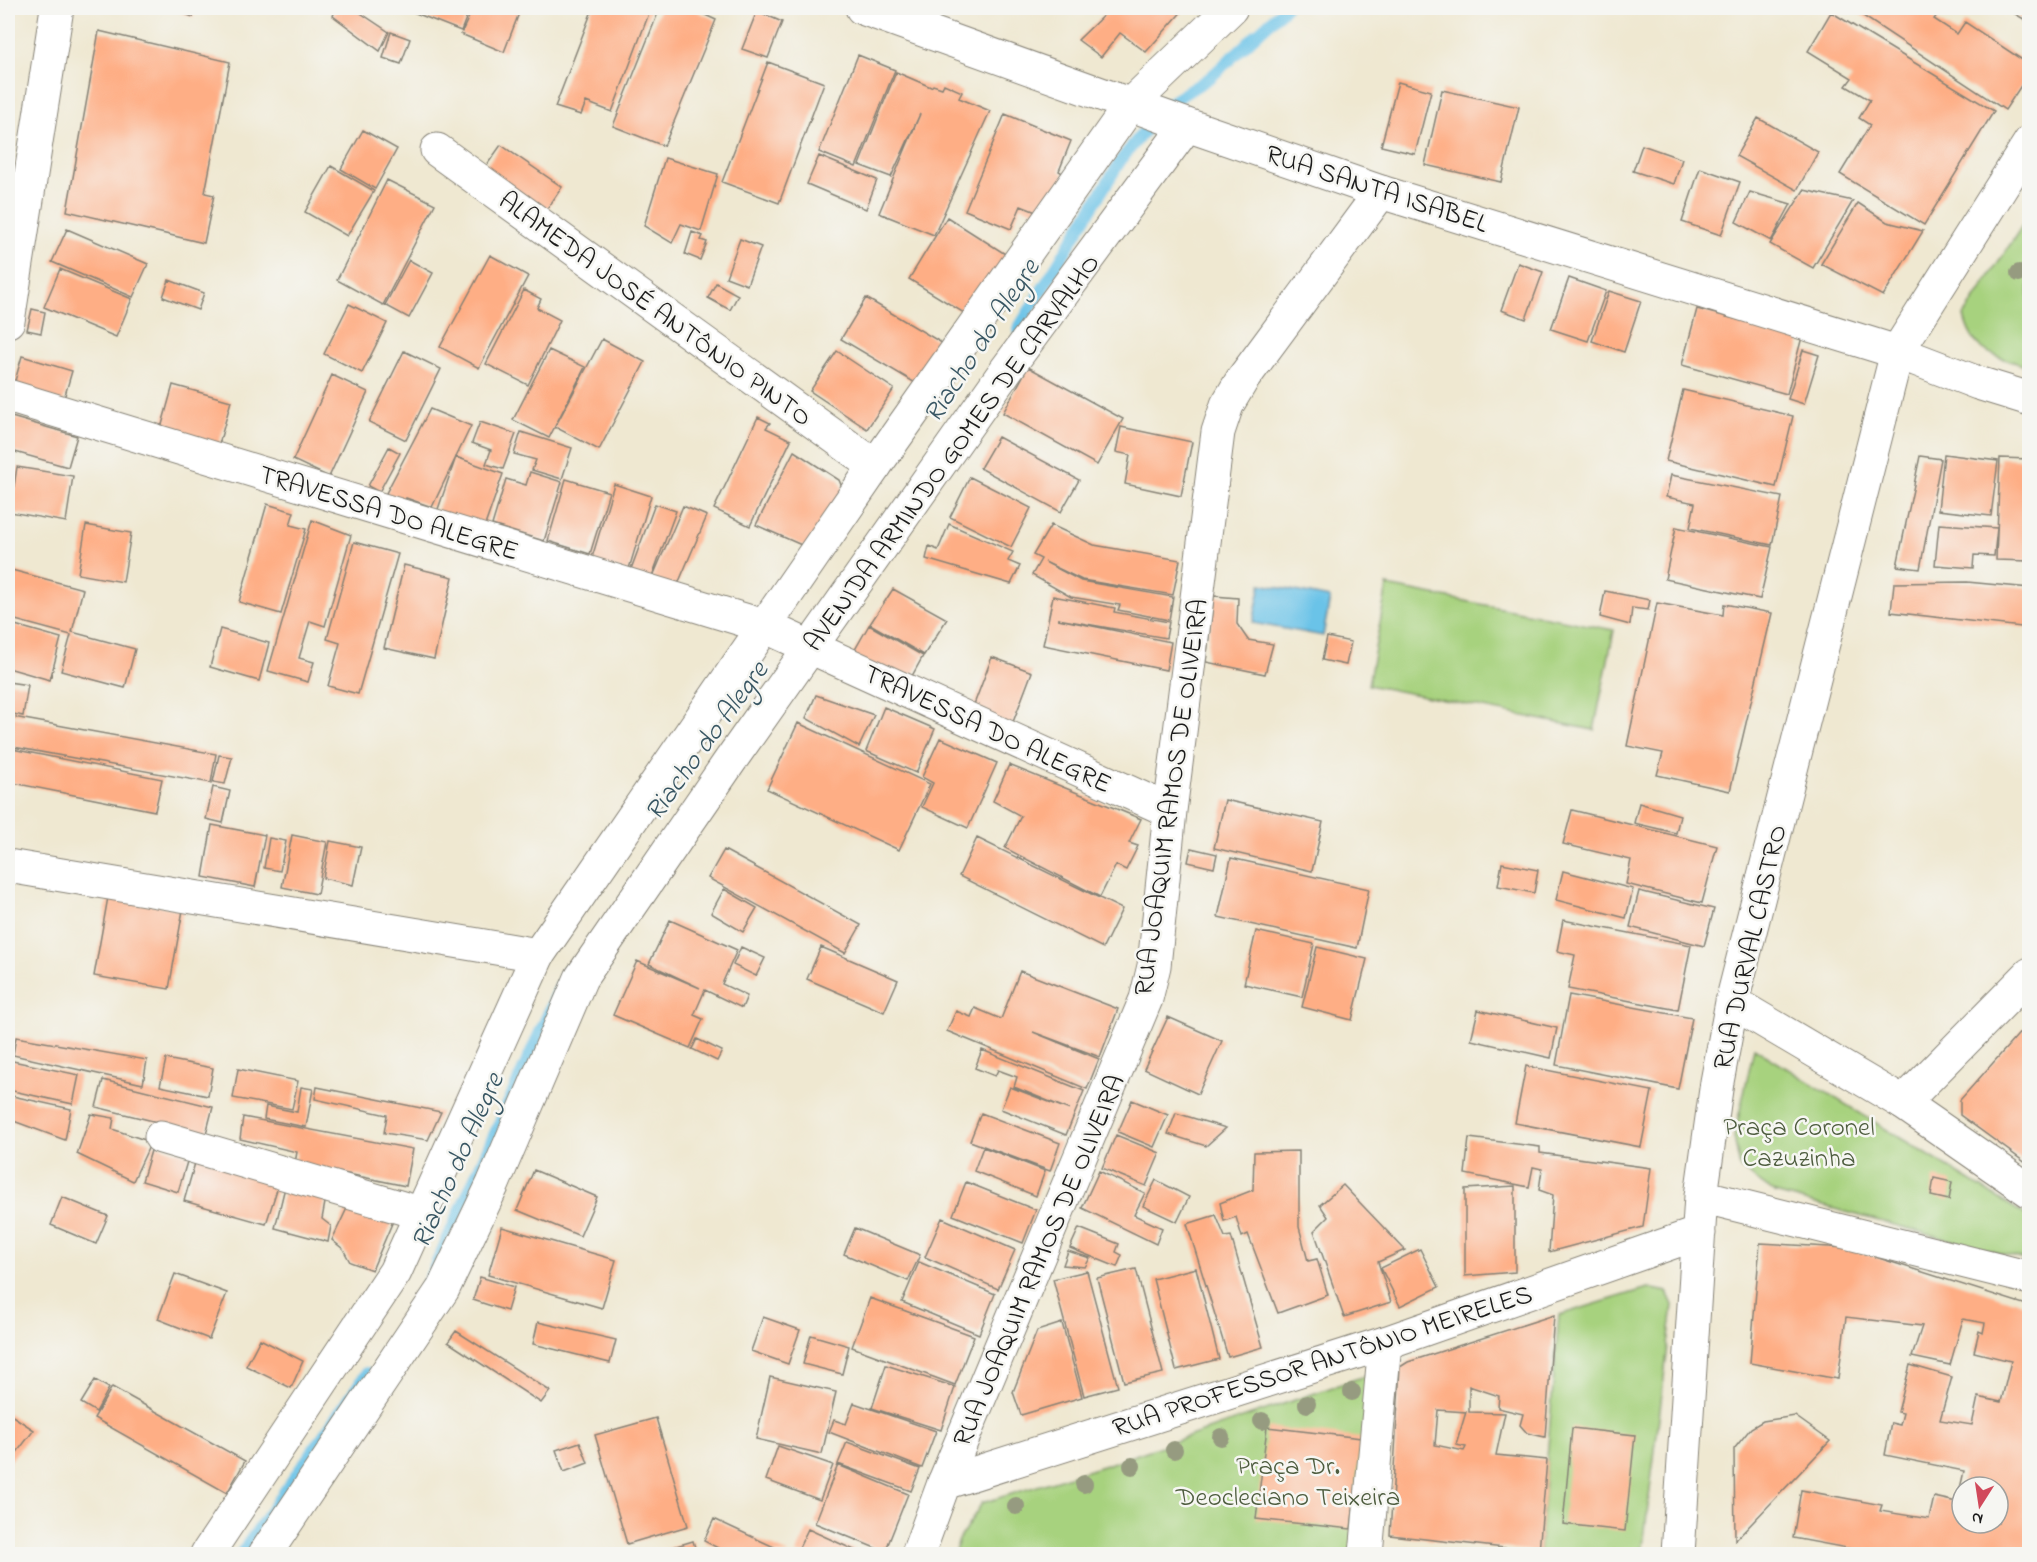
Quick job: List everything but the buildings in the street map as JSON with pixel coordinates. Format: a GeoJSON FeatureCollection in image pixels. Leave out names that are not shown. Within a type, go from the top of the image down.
{"type":"FeatureCollection","features":[{"type":"Feature","properties":{"kind":"street"},"geometry":{"type":"LineString","coordinates":[[8,321],[57,8]]}},
{"type":"Feature","properties":{"kind":"street","name":"RUA SANTA ISABEL"},"geometry":{"type":"LineString","coordinates":[[862,8],[1381,192],[1897,352],[1978,383],[2030,399]]}},
{"type":"Feature","properties":{"kind":"street","name":"AVENIDA ARMINDO GOMES DE CARVALHO"},"geometry":{"type":"LineString","coordinates":[[207,1554],[395,1272],[538,956],[768,628],[874,466],[1131,104],[1231,8]]}},
{"type":"Feature","properties":{"kind":"street","name":"AVENIDA ARMINDO GOMES DE CARVALHO"},"geometry":{"type":"LineString","coordinates":[[265,1554],[443,1289],[502,1163],[581,978],[809,645],[1184,124]]}},
{"type":"Feature","properties":{"kind":"street","name":"RUA DURVAL CASTRO"},"geometry":{"type":"LineString","coordinates":[[1678,1554],[1701,1196],[1717,1082],[1732,1002],[1897,352],[2030,142]]}},
{"type":"Feature","properties":{"kind":"street","name":"ALAMEDA JOSÉ ANTÔNIO PINTO"},"geometry":{"type":"LineString","coordinates":[[436,150],[874,466]]}},
{"type":"Feature","properties":{"kind":"street","name":"RUA JOAQUIM RAMOS DE OLIVEIRA"},"geometry":{"type":"LineString","coordinates":[[918,1554],[944,1482],[1146,999],[1154,966],[1170,811],[1218,432],[1227,405],[1242,380],[1381,192]]}},
{"type":"Feature","properties":{"kind":"street","name":"TRAVESSA DO ALEGRE"},"geometry":{"type":"LineString","coordinates":[[8,396],[768,628],[1170,811]]}},
{"type":"Feature","properties":{"kind":"street"},"geometry":{"type":"LineString","coordinates":[[8,866],[538,956]]}},
{"type":"Feature","properties":{"kind":"street"},"geometry":{"type":"LineString","coordinates":[[1903,1103],[2030,974]]}},
{"type":"Feature","properties":{"kind":"street"},"geometry":{"type":"LineString","coordinates":[[1732,1002],[1903,1103],[2030,1191]]}},
{"type":"Feature","properties":{"kind":"street"},"geometry":{"type":"LineString","coordinates":[[161,1137],[423,1214]]}},
{"type":"Feature","properties":{"kind":"street"},"geometry":{"type":"LineString","coordinates":[[1701,1196],[2030,1278]]}},
{"type":"Feature","properties":{"kind":"street","name":"RUA PROFESSOR ANTÔNIO MEIRELES"},"geometry":{"type":"LineString","coordinates":[[944,1482],[1385,1343],[1699,1233]]}},
{"type":"Feature","properties":{"kind":"street"},"geometry":{"type":"LineString","coordinates":[[1366,1554],[1385,1343]]}},
{"type":"Feature","properties":{"kind":"green space"},"geometry":{"type":"Polygon","coordinates":[[[2029,215],[2029,367],[1987,352],[1973,339],[1964,316],[2029,215]]]}},
{"type":"Feature","properties":{"kind":"green space"},"geometry":{"type":"Polygon","coordinates":[[[1387,586],[1614,630],[1594,730],[1368,685],[1387,586]]]}},
{"type":"Feature","properties":{"kind":"green space","name":"Praça Coronel Cazuzinha"},"geometry":{"type":"Polygon","coordinates":[[[1754,1048],[2029,1217],[2029,1261],[1775,1193],[1740,1168],[1734,1137],[1754,1048]]]}},
{"type":"Feature","properties":{"kind":"green space"},"geometry":{"type":"Polygon","coordinates":[[[1648,1288],[1667,1292],[1673,1305],[1642,1554],[1539,1554],[1559,1315],[1648,1288]]]}},
{"type":"Feature","properties":{"kind":"green space","name":"Praça Dr. Deocleciano Teixeira"},"geometry":{"type":"Polygon","coordinates":[[[1376,1372],[1355,1554],[954,1554],[959,1540],[982,1503],[1106,1465],[1376,1372]]]}},
{"type":"Feature","properties":{"kind":"water"},"geometry":{"type":"Polygon","coordinates":[[[1261,584],[1330,598],[1323,636],[1253,623],[1261,584]]]}},
{"type":"Feature","properties":{"kind":"waterway","name":"Riacho do Alegre"},"geometry":{"type":"LineString","coordinates":[[1018,329],[1121,160],[1163,107],[1211,77],[1285,8]]}},
{"type":"Feature","properties":{"kind":"waterway","name":"Riacho do Alegre"},"geometry":{"type":"LineString","coordinates":[[426,1287],[567,972]]}},
{"type":"Feature","properties":{"kind":"waterway","name":"Riacho do Alegre"},"geometry":{"type":"LineString","coordinates":[[241,1554],[367,1373]]}}]}
